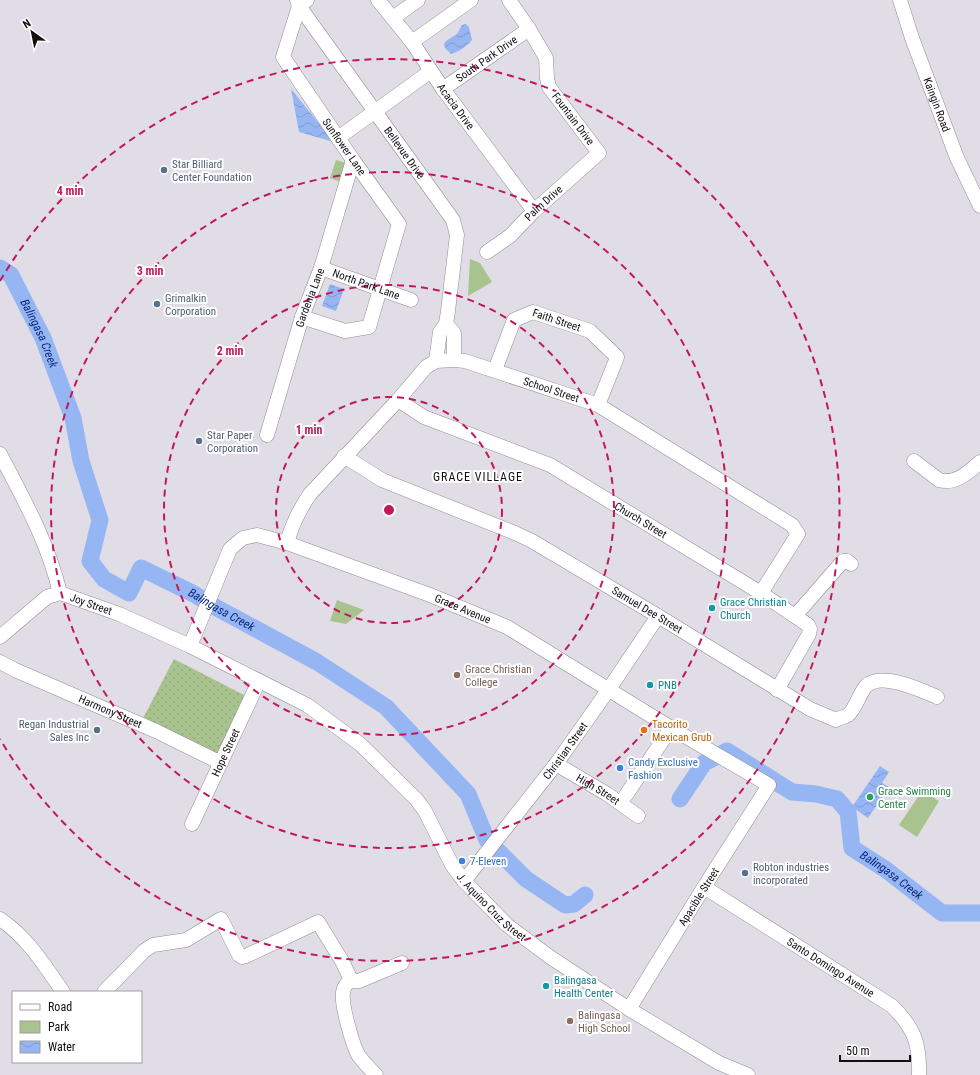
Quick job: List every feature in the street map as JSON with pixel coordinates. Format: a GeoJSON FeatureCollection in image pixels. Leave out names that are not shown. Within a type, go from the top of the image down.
{"type":"FeatureCollection","features":[{"type":"Feature","properties":{"kind":"street","name":"Acacia Drive"},"geometry":{"type":"LineString","coordinates":[[378,0],[412,42],[443,89],[534,212]]}},
{"type":"Feature","properties":{"kind":"street"},"geometry":{"type":"LineString","coordinates":[[394,18],[418,0]]}},
{"type":"Feature","properties":{"kind":"street"},"geometry":{"type":"LineString","coordinates":[[412,42],[471,0]]}},
{"type":"Feature","properties":{"kind":"street","name":"Fountain Drive"},"geometry":{"type":"LineString","coordinates":[[509,0],[529,29],[546,58],[549,87],[599,153]]}},
{"type":"Feature","properties":{"kind":"street","name":"Kaingin Road"},"geometry":{"type":"LineString","coordinates":[[900,0],[912,38],[957,158],[980,206]]}},
{"type":"Feature","properties":{"kind":"street","name":"Bellevue Drive"},"geometry":{"type":"LineString","coordinates":[[301,2],[375,112],[453,220],[457,235],[446,324],[440,332],[436,361]]}},
{"type":"Feature","properties":{"kind":"street","name":"Sunflower Lane"},"geometry":{"type":"LineString","coordinates":[[301,2],[283,57],[353,160],[400,224],[380,288]]}},
{"type":"Feature","properties":{"kind":"street","name":"South Park Drive"},"geometry":{"type":"LineString","coordinates":[[443,89],[529,29]]}},
{"type":"Feature","properties":{"kind":"street"},"geometry":{"type":"LineString","coordinates":[[338,138],[431,71]]}},
{"type":"Feature","properties":{"kind":"street","name":"Palm Drive"},"geometry":{"type":"LineString","coordinates":[[487,252],[510,236],[599,153]]}},
{"type":"Feature","properties":{"kind":"street","name":"Gardenia Lane"},"geometry":{"type":"LineString","coordinates":[[267,436],[302,317],[320,268],[353,160]]}},
{"type":"Feature","properties":{"kind":"street","name":"North Park Lane"},"geometry":{"type":"LineString","coordinates":[[320,268],[411,300]]}},
{"type":"Feature","properties":{"kind":"street"},"geometry":{"type":"LineString","coordinates":[[302,317],[345,331],[369,327],[380,288]]}},
{"type":"Feature","properties":{"kind":"street","name":"Faith Street"},"geometry":{"type":"LineString","coordinates":[[495,370],[514,320],[533,312],[590,330],[616,356],[616,360],[598,405]]}},
{"type":"Feature","properties":{"kind":"street"},"geometry":{"type":"LineString","coordinates":[[446,324],[454,333],[454,360]]}},
{"type":"Feature","properties":{"kind":"street"},"geometry":{"type":"LineString","coordinates":[[287,543],[292,524],[299,510],[310,494],[398,400],[426,367],[436,361]]}},
{"type":"Feature","properties":{"kind":"street","name":"School Street"},"geometry":{"type":"LineString","coordinates":[[436,361],[465,361],[598,405],[792,525],[798,534],[761,593]]}},
{"type":"Feature","properties":{"kind":"street","name":"Church Street"},"geometry":{"type":"LineString","coordinates":[[398,400],[424,417],[550,465],[761,593],[808,625],[810,629],[809,634],[777,690]]}},
{"type":"Feature","properties":{"kind":"street","name":"Joy Street"},"geometry":{"type":"LineString","coordinates":[[0,454],[40,531],[60,593],[119,614],[190,646],[259,681]]}},
{"type":"Feature","properties":{"kind":"street","name":"Samuel Dee Street"},"geometry":{"type":"LineString","coordinates":[[344,456],[382,480],[532,541],[658,616],[777,690],[810,709],[836,720],[848,715],[867,686],[878,681],[895,681],[937,697]]}},
{"type":"Feature","properties":{"kind":"street"},"geometry":{"type":"LineString","coordinates":[[914,461],[938,480],[942,481],[955,480],[966,474],[980,462]]}},
{"type":"Feature","properties":{"kind":"street","name":"Grace Avenue"},"geometry":{"type":"LineString","coordinates":[[190,646],[230,549],[243,538],[258,535],[287,543],[430,595],[507,627],[671,728],[769,785]]}},
{"type":"Feature","properties":{"kind":"street"},"geometry":{"type":"LineString","coordinates":[[795,616],[843,561],[847,561],[851,564]]}},
{"type":"Feature","properties":{"kind":"street"},"geometry":{"type":"LineString","coordinates":[[0,637],[48,597],[60,593]]}},
{"type":"Feature","properties":{"kind":"street","name":"Christian Street"},"geometry":{"type":"LineString","coordinates":[[464,881],[556,764],[609,690],[658,616]]}},
{"type":"Feature","properties":{"kind":"street","name":"Harmony Street"},"geometry":{"type":"LineString","coordinates":[[0,662],[15,670],[156,731],[221,763]]}},
{"type":"Feature","properties":{"kind":"street","name":"Hope Street"},"geometry":{"type":"LineString","coordinates":[[192,824],[259,681]]}},
{"type":"Feature","properties":{"kind":"street","name":"J. Aquino Cruz Street"},"geometry":{"type":"LineString","coordinates":[[259,681],[308,705],[360,744],[416,799],[425,812],[452,865],[464,881],[507,924],[550,957],[716,1069],[748,1075]]}},
{"type":"Feature","properties":{"kind":"street","name":"High Street"},"geometry":{"type":"LineString","coordinates":[[626,795],[671,728]]}},
{"type":"Feature","properties":{"kind":"street","name":"High Street"},"geometry":{"type":"LineString","coordinates":[[556,764],[607,794],[638,816]]}},
{"type":"Feature","properties":{"kind":"street","name":"Apacible Street"},"geometry":{"type":"LineString","coordinates":[[629,1009],[769,785]]}},
{"type":"Feature","properties":{"kind":"street","name":"Santo Domingo Avenue"},"geometry":{"type":"LineString","coordinates":[[704,887],[892,1006],[909,1026],[917,1043],[919,1075]]}},
{"type":"Feature","properties":{"kind":"street"},"geometry":{"type":"LineString","coordinates":[[0,919],[12,927],[36,953],[62,991]]}},
{"type":"Feature","properties":{"kind":"street"},"geometry":{"type":"LineString","coordinates":[[105,991],[144,951],[153,944],[186,940],[221,919],[239,955],[242,957],[318,922],[342,960],[351,980]]}},
{"type":"Feature","properties":{"kind":"street"},"geometry":{"type":"LineString","coordinates":[[351,980],[359,981],[402,963]]}},
{"type":"Feature","properties":{"kind":"street"},"geometry":{"type":"LineString","coordinates":[[351,980],[347,983],[342,993],[343,1004],[354,1046],[365,1064],[376,1075]]}},
{"type":"Feature","properties":{"kind":"green space"},"geometry":{"type":"Polygon","coordinates":[[[336,160],[346,163],[341,182],[330,178],[336,160]]]}},
{"type":"Feature","properties":{"kind":"green space"},"geometry":{"type":"Polygon","coordinates":[[[470,259],[480,263],[492,282],[468,296],[470,259]]]}},
{"type":"Feature","properties":{"kind":"green space"},"geometry":{"type":"Polygon","coordinates":[[[337,600],[364,610],[346,624],[330,621],[337,600]]]}},
{"type":"Feature","properties":{"kind":"green space"},"geometry":{"type":"Polygon","coordinates":[[[174,659],[244,695],[217,759],[140,724],[174,659]]]}},
{"type":"Feature","properties":{"kind":"green space"},"geometry":{"type":"Polygon","coordinates":[[[922,791],[939,801],[917,837],[899,825],[922,791]]]}},
{"type":"Feature","properties":{"kind":"water"},"geometry":{"type":"Polygon","coordinates":[[[466,24],[469,27],[472,40],[457,52],[451,54],[445,48],[444,44],[457,34],[462,25],[466,24]]]}},
{"type":"Feature","properties":{"kind":"water"},"geometry":{"type":"Polygon","coordinates":[[[291,89],[334,142],[299,132],[291,89]]]}},
{"type":"Feature","properties":{"kind":"water"},"geometry":{"type":"Polygon","coordinates":[[[330,284],[344,289],[336,311],[322,306],[330,284]]]}},
{"type":"Feature","properties":{"kind":"water","name":"Grace Swimming Center"},"geometry":{"type":"Polygon","coordinates":[[[880,766],[889,772],[882,783],[889,787],[868,818],[852,807],[880,766]]]}},
{"type":"Feature","properties":{"kind":"waterway","name":"Balingasa Creek"},"geometry":{"type":"LineString","coordinates":[[0,268],[11,275],[43,338],[73,418],[81,461],[100,520],[90,561],[104,579],[129,593],[141,568],[194,594],[317,662],[386,707],[468,794],[487,840],[526,879],[565,905],[574,904],[585,895]]}},
{"type":"Feature","properties":{"kind":"waterway","name":"Balingasa Creek"},"geometry":{"type":"LineString","coordinates":[[680,799],[704,763],[727,751],[792,792],[816,794],[837,799],[848,812],[852,848],[885,869],[942,913],[980,913]]}},
{"type":"Feature","properties":{"kind":"place","name":"Star Billiard Center Foundation"},"geometry":{"type":"Point","coordinates":[164,170]}},
{"type":"Feature","properties":{"kind":"place","name":"Grimalkin Corporation"},"geometry":{"type":"Point","coordinates":[157,304]}},
{"type":"Feature","properties":{"kind":"place","name":"Star Paper Corporation"},"geometry":{"type":"Point","coordinates":[199,441]}},
{"type":"Feature","properties":{"kind":"place","name":"Grace Christian Church"},"geometry":{"type":"Point","coordinates":[712,608]}},
{"type":"Feature","properties":{"kind":"place","name":"Grace Christian College"},"geometry":{"type":"Point","coordinates":[457,675]}},
{"type":"Feature","properties":{"kind":"place","name":"PNB"},"geometry":{"type":"Point","coordinates":[650,685]}},
{"type":"Feature","properties":{"kind":"place","name":"Regan Industrial Sales Inc"},"geometry":{"type":"Point","coordinates":[97,730]}},
{"type":"Feature","properties":{"kind":"place","name":"Tacorito Mexican Grub"},"geometry":{"type":"Point","coordinates":[644,730]}},
{"type":"Feature","properties":{"kind":"place","name":"Candy Exclusive Fashion"},"geometry":{"type":"Point","coordinates":[620,768]}},
{"type":"Feature","properties":{"kind":"place","name":"Grace Swimming Center"},"geometry":{"type":"Point","coordinates":[870,797]}},
{"type":"Feature","properties":{"kind":"place","name":"7-Eleven"},"geometry":{"type":"Point","coordinates":[462,861]}},
{"type":"Feature","properties":{"kind":"place","name":"Robton industries incorporated"},"geometry":{"type":"Point","coordinates":[745,873]}},
{"type":"Feature","properties":{"kind":"place","name":"Balingasa Health Center"},"geometry":{"type":"Point","coordinates":[546,986]}},
{"type":"Feature","properties":{"kind":"place","name":"Balingasa High School"},"geometry":{"type":"Point","coordinates":[570,1021]}},
{"type":"Feature","properties":{"kind":"district","name":"GRACE VILLAGE"},"geometry":{"type":"Point","coordinates":[478,477]}}]}
